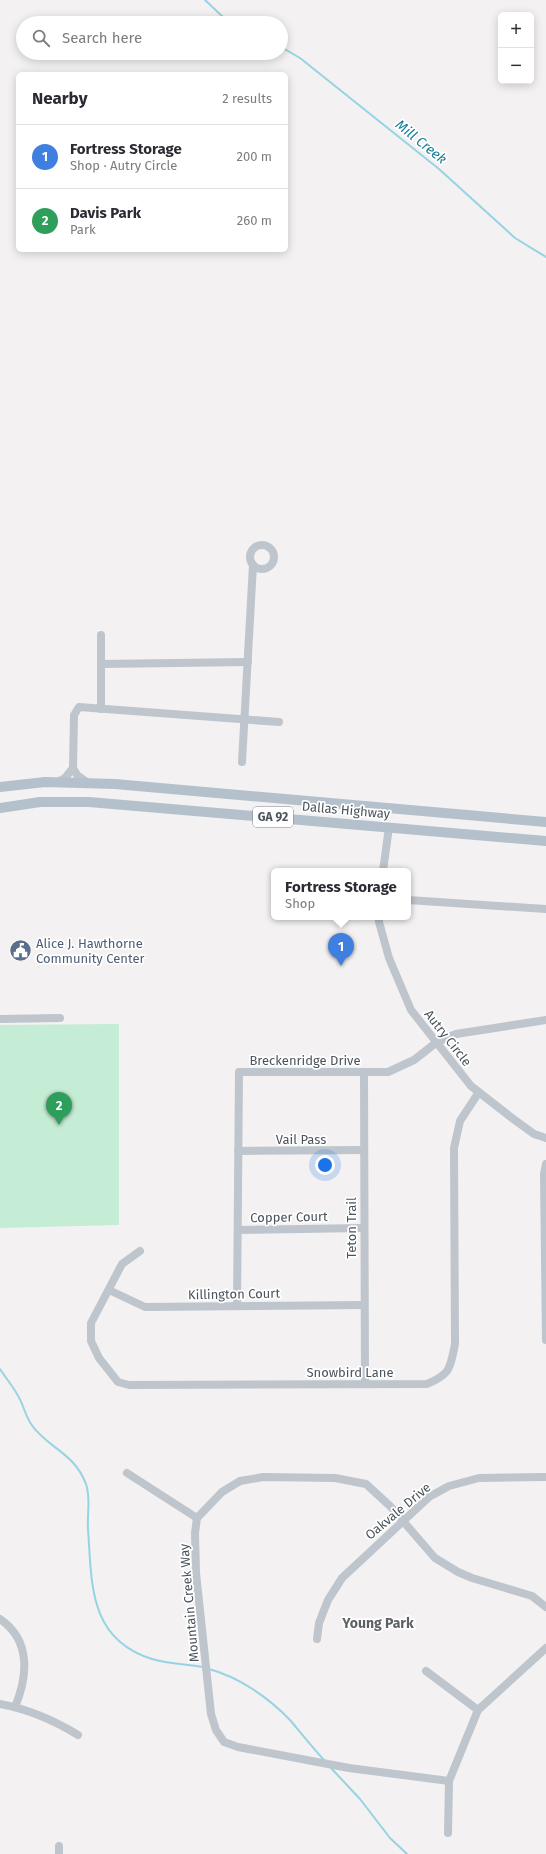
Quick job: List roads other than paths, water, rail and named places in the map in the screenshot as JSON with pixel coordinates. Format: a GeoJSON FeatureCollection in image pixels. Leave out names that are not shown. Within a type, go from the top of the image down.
{"type":"FeatureCollection","features":[{"type":"Feature","properties":{"kind":"main road","name":"Dallas Highway"},"geometry":{"type":"LineString","coordinates":[[0,787],[58,782],[88,783],[546,822]]}},
{"type":"Feature","properties":{"kind":"main road","name":"Dallas Highway"},"geometry":{"type":"LineString","coordinates":[[0,808],[40,802],[89,802],[546,841]]}},
{"type":"Feature","properties":{"kind":"street"},"geometry":{"type":"LineString","coordinates":[[242,762],[253,565]]}},
{"type":"Feature","properties":{"kind":"street"},"geometry":{"type":"LineString","coordinates":[[101,635],[102,708]]}},
{"type":"Feature","properties":{"kind":"street"},"geometry":{"type":"LineString","coordinates":[[101,664],[248,662]]}},
{"type":"Feature","properties":{"kind":"street"},"geometry":{"type":"LineString","coordinates":[[88,783],[77,775],[73,768],[74,716],[79,707],[280,722]]}},
{"type":"Feature","properties":{"kind":"street"},"geometry":{"type":"LineString","coordinates":[[58,782],[66,778],[73,768]]}},
{"type":"Feature","properties":{"kind":"street"},"geometry":{"type":"LineString","coordinates":[[384,868],[389,827]]}},
{"type":"Feature","properties":{"kind":"street"},"geometry":{"type":"LineString","coordinates":[[411,900],[546,909]]}},
{"type":"Feature","properties":{"kind":"street","name":"Autry Circle"},"geometry":{"type":"LineString","coordinates":[[379,920],[389,958],[403,995],[411,1010],[471,1086],[534,1134],[546,1138]]}},
{"type":"Feature","properties":{"kind":"street"},"geometry":{"type":"LineString","coordinates":[[0,1019],[60,1018]]}},
{"type":"Feature","properties":{"kind":"street","name":"Breckenridge Drive"},"geometry":{"type":"LineString","coordinates":[[237,1306],[239,1072],[388,1072],[414,1060],[437,1042],[456,1034],[546,1020]]}},
{"type":"Feature","properties":{"kind":"street","name":"Teton Trail"},"geometry":{"type":"LineString","coordinates":[[364,1072],[363,1305],[365,1384]]}},
{"type":"Feature","properties":{"kind":"street","name":"Snowbird Lane"},"geometry":{"type":"LineString","coordinates":[[140,1251],[122,1264],[91,1323],[91,1341],[99,1358],[118,1382],[128,1385],[426,1384],[439,1378],[450,1368],[455,1344],[454,1148],[460,1122],[479,1092]]}},
{"type":"Feature","properties":{"kind":"street","name":"Vail Pass"},"geometry":{"type":"LineString","coordinates":[[238,1151],[363,1150]]}},
{"type":"Feature","properties":{"kind":"street"},"geometry":{"type":"LineString","coordinates":[[546,1164],[544,1174],[546,1340]]}},
{"type":"Feature","properties":{"kind":"street","name":"Copper Court"},"geometry":{"type":"LineString","coordinates":[[238,1230],[363,1228]]}},
{"type":"Feature","properties":{"kind":"street","name":"Killington Court"},"geometry":{"type":"LineString","coordinates":[[109,1290],[145,1307],[363,1305]]}},
{"type":"Feature","properties":{"kind":"street"},"geometry":{"type":"LineString","coordinates":[[127,1474],[198,1518],[222,1492],[240,1481],[270,1477],[335,1478],[366,1484],[390,1506],[436,1558],[458,1572],[532,1596],[546,1607]]}},
{"type":"Feature","properties":{"kind":"street","name":"Oakvale Drive"},"geometry":{"type":"LineString","coordinates":[[317,1639],[319,1623],[328,1600],[342,1578],[429,1497],[448,1486],[479,1478],[546,1477]]}},
{"type":"Feature","properties":{"kind":"street","name":"Mountain Creek Way"},"geometry":{"type":"LineString","coordinates":[[198,1518],[195,1533],[196,1573],[208,1692],[211,1714],[216,1730],[224,1742],[238,1747],[349,1768],[449,1781]]}},
{"type":"Feature","properties":{"kind":"street"},"geometry":{"type":"LineString","coordinates":[[0,1619],[12,1629],[20,1640],[24,1652],[24,1680],[15,1707]]}},
{"type":"Feature","properties":{"kind":"street"},"geometry":{"type":"LineString","coordinates":[[448,1833],[449,1781],[478,1710],[546,1648]]}},
{"type":"Feature","properties":{"kind":"street"},"geometry":{"type":"LineString","coordinates":[[426,1671],[478,1710]]}},
{"type":"Feature","properties":{"kind":"street"},"geometry":{"type":"LineString","coordinates":[[0,1704],[15,1707],[61,1725],[78,1735]]}},
{"type":"Feature","properties":{"kind":"waterway","name":"Mill Creek"},"geometry":{"type":"LineString","coordinates":[[205,0],[222,16]]}},
{"type":"Feature","properties":{"kind":"waterway","name":"Mill Creek"},"geometry":{"type":"LineString","coordinates":[[288,51],[300,58],[439,169],[515,238],[546,257]]}},
{"type":"Feature","properties":{"kind":"waterway"},"geometry":{"type":"LineString","coordinates":[[0,1369],[13,1387],[31,1424],[37,1432],[75,1464],[86,1484],[89,1501],[88,1529],[93,1589],[98,1607],[105,1623],[116,1638],[131,1650],[158,1661],[203,1667]]}},
{"type":"Feature","properties":{"kind":"waterway"},"geometry":{"type":"LineString","coordinates":[[209,1669],[231,1677],[263,1696],[290,1720],[324,1760]]}},
{"type":"Feature","properties":{"kind":"waterway"},"geometry":{"type":"LineString","coordinates":[[331,1768],[360,1799],[390,1838],[407,1854]]}},
{"type":"Feature","properties":{"kind":"place","name":"Alice J. Hawthorne Community Center"},"geometry":{"type":"Point","coordinates":[21,950]}},
{"type":"Feature","properties":{"kind":"place","name":"Fortress Storage"},"geometry":{"type":"Point","coordinates":[341,966]}},
{"type":"Feature","properties":{"kind":"place","name":"Davis Park"},"geometry":{"type":"Point","coordinates":[59,1125]}},
{"type":"Feature","properties":{"kind":"district","name":"Young Park"},"geometry":{"type":"Point","coordinates":[378,1623]}}]}
